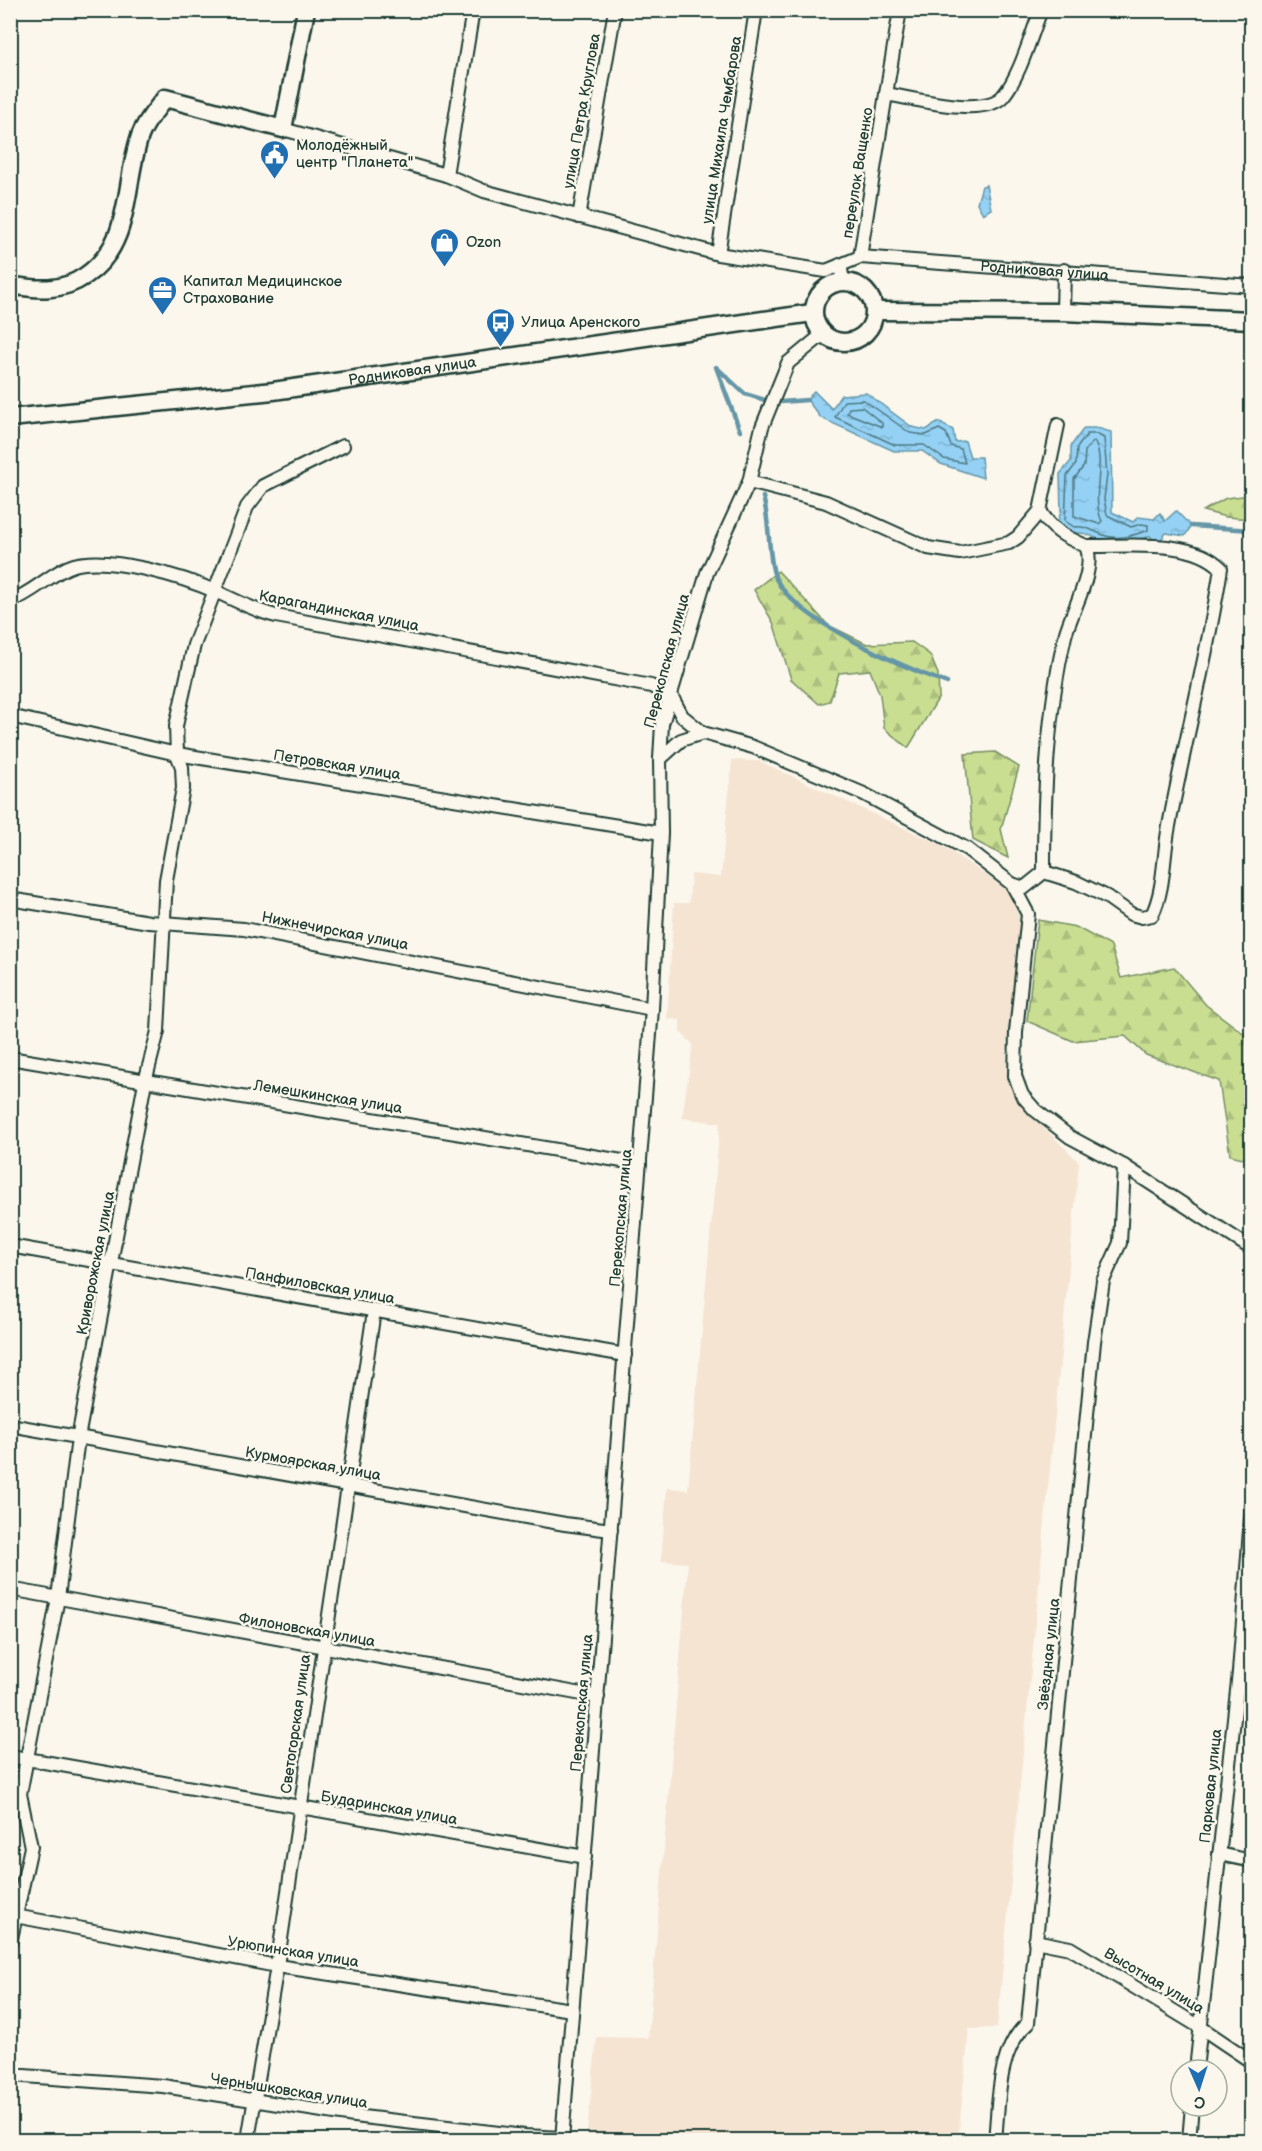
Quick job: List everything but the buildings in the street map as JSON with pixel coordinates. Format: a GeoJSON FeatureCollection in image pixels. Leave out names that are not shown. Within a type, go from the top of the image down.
{"type":"FeatureCollection","features":[{"type":"Feature","properties":{"kind":"main road"},"geometry":{"type":"LineString","coordinates":[[284,129],[306,10]]}},
{"type":"Feature","properties":{"kind":"main road","name":"Родниковая улица"},"geometry":{"type":"LineString","coordinates":[[10,285],[36,289],[64,287],[77,282],[105,261],[117,240],[140,135],[165,98],[284,129]]}},
{"type":"Feature","properties":{"kind":"main road"},"geometry":{"type":"LineString","coordinates":[[812,313],[822,335],[845,343],[867,334],[876,311],[866,289],[842,273]]}},
{"type":"Feature","properties":{"kind":"main road","name":"Родниковая улица"},"geometry":{"type":"LineString","coordinates":[[10,418],[273,391],[812,313],[821,290],[842,273]]}},
{"type":"Feature","properties":{"kind":"main road"},"geometry":{"type":"LineString","coordinates":[[876,311],[1064,312],[1251,320]]}},
{"type":"Feature","properties":{"kind":"street"},"geometry":{"type":"LineString","coordinates":[[446,176],[473,10]]}},
{"type":"Feature","properties":{"kind":"street","name":"улица Петра Круглова"},"geometry":{"type":"LineString","coordinates":[[579,217],[615,10]]}},
{"type":"Feature","properties":{"kind":"street","name":"улица Михаила Чембарова"},"geometry":{"type":"LineString","coordinates":[[718,255],[756,10]]}},
{"type":"Feature","properties":{"kind":"street"},"geometry":{"type":"LineString","coordinates":[[886,94],[900,10]]}},
{"type":"Feature","properties":{"kind":"street","name":"переулок Ващенко"},"geometry":{"type":"LineString","coordinates":[[860,257],[886,94],[966,106],[995,102],[1002,98],[1011,85],[1041,10]]}},
{"type":"Feature","properties":{"kind":"street","name":"Родниковая улица"},"geometry":{"type":"LineString","coordinates":[[284,129],[446,176],[484,191],[718,255],[842,273],[860,257],[1064,270],[1251,286]]}},
{"type":"Feature","properties":{"kind":"street"},"geometry":{"type":"LineString","coordinates":[[1064,270],[1064,312]]}},
{"type":"Feature","properties":{"kind":"street","name":"Перекопская улица"},"geometry":{"type":"LineString","coordinates":[[562,2139],[652,1008],[661,833],[660,759],[663,724],[707,573],[749,482],[762,427],[788,363],[822,335]]}},
{"type":"Feature","properties":{"kind":"street"},"geometry":{"type":"LineString","coordinates":[[749,482],[826,502],[911,541],[943,552],[960,553],[1009,543],[1018,537],[1040,511],[1059,425]]}},
{"type":"Feature","properties":{"kind":"street","name":"Криворожская улица"},"geometry":{"type":"LineString","coordinates":[[10,1942],[13,1915],[31,1847],[20,1794],[58,1598],[78,1438],[145,1082],[158,1031],[166,880],[183,788],[182,767],[177,754],[176,726],[186,677],[194,645],[246,507],[263,486],[343,446]]}},
{"type":"Feature","properties":{"kind":"street"},"geometry":{"type":"LineString","coordinates":[[1040,511],[1050,526],[1064,537],[1086,546],[1187,548],[1212,559],[1221,568],[1211,634],[1168,827],[1158,904],[1152,915],[1142,917],[1131,914],[1107,897],[1077,882],[1044,872]]}},
{"type":"Feature","properties":{"kind":"street"},"geometry":{"type":"LineString","coordinates":[[1044,872],[1044,809],[1051,720],[1065,635],[1090,560],[1086,546]]}},
{"type":"Feature","properties":{"kind":"street","name":"Карагандинская улица"},"geometry":{"type":"LineString","coordinates":[[10,601],[61,570],[89,562],[121,564],[215,591],[244,606],[276,616],[639,683],[663,691],[672,697]]}},
{"type":"Feature","properties":{"kind":"street"},"geometry":{"type":"LineString","coordinates":[[672,697],[682,716],[703,733],[753,747],[864,794],[968,849],[1012,884],[1024,888],[1044,872]]}},
{"type":"Feature","properties":{"kind":"street","name":"Петровская улица"},"geometry":{"type":"LineString","coordinates":[[10,716],[177,754],[661,833]]}},
{"type":"Feature","properties":{"kind":"street"},"geometry":{"type":"LineString","coordinates":[[660,759],[681,740],[703,733]]}},
{"type":"Feature","properties":{"kind":"street"},"geometry":{"type":"LineString","coordinates":[[1012,884],[1028,914],[1016,1032],[1015,1076],[1022,1095],[1035,1110],[1070,1137],[1124,1166],[1251,1250]]}},
{"type":"Feature","properties":{"kind":"street","name":"Нижнечирская улица"},"geometry":{"type":"LineString","coordinates":[[10,899],[134,920],[244,929],[652,1008]]}},
{"type":"Feature","properties":{"kind":"street","name":"Лемешкинская улица"},"geometry":{"type":"LineString","coordinates":[[10,1058],[63,1065],[145,1082],[640,1164]]}},
{"type":"Feature","properties":{"kind":"street","name":"Звёздная улица"},"geometry":{"type":"LineString","coordinates":[[995,2140],[1003,2068],[1017,2032],[1028,2023],[1094,1342],[1103,1281],[1120,1243],[1124,1166]]}},
{"type":"Feature","properties":{"kind":"street","name":"Панфиловская улица"},"geometry":{"type":"LineString","coordinates":[[10,1246],[625,1355]]}},
{"type":"Feature","properties":{"kind":"street","name":"Светогорская улица"},"geometry":{"type":"LineString","coordinates":[[248,2140],[277,1966],[322,1648],[349,1486],[374,1311]]}},
{"type":"Feature","properties":{"kind":"street","name":"Курмоярская улица"},"geometry":{"type":"LineString","coordinates":[[10,1425],[565,1524],[611,1530]]}},
{"type":"Feature","properties":{"kind":"street","name":"Парковая улица"},"geometry":{"type":"LineString","coordinates":[[1197,2058],[1219,1854],[1245,1672],[1251,1504]]}},
{"type":"Feature","properties":{"kind":"street","name":"Филоновская улица"},"geometry":{"type":"LineString","coordinates":[[10,1590],[598,1697]]}},
{"type":"Feature","properties":{"kind":"street","name":"Бударинская улица"},"geometry":{"type":"LineString","coordinates":[[10,1756],[585,1857]]}},
{"type":"Feature","properties":{"kind":"street"},"geometry":{"type":"LineString","coordinates":[[1219,1854],[1251,1861]]}},
{"type":"Feature","properties":{"kind":"street","name":"Урюпинская улица"},"geometry":{"type":"LineString","coordinates":[[13,1915],[277,1966],[572,2010]]}},
{"type":"Feature","properties":{"kind":"street","name":"Высотная улица"},"geometry":{"type":"LineString","coordinates":[[1035,1941],[1070,1948],[1200,2027],[1251,2062]]}},
{"type":"Feature","properties":{"kind":"street","name":"Чернышковская улица"},"geometry":{"type":"LineString","coordinates":[[10,2075],[163,2086],[253,2102],[562,2139]]}},
{"type":"Feature","properties":{"kind":"street"},"geometry":{"type":"LineString","coordinates":[[1188,2140],[1191,2118]]}},
{"type":"Feature","properties":{"kind":"shaded area"},"geometry":{"type":"Polygon","coordinates":[[[732,760],[759,761],[943,846],[1012,893],[1021,906],[1022,925],[1006,1053],[1009,1081],[1020,1104],[1079,1162],[997,2028],[969,2029],[958,2140],[586,2140],[597,2037],[648,2038],[688,1563],[661,1561],[667,1488],[688,1490],[720,1123],[682,1118],[693,1044],[680,1032],[680,1020],[667,1019],[674,903],[689,903],[691,874],[721,877],[732,760]]]}},
{"type":"Feature","properties":{"kind":"green space"},"geometry":{"type":"Polygon","coordinates":[[[1251,495],[1251,519],[1226,517],[1203,511],[1226,498],[1251,495]]]}},
{"type":"Feature","properties":{"kind":"green space"},"geometry":{"type":"Polygon","coordinates":[[[778,571],[828,625],[867,644],[912,642],[930,655],[938,674],[939,697],[908,748],[884,728],[880,695],[870,670],[839,673],[830,701],[819,704],[791,679],[773,622],[754,590],[778,571]]]}},
{"type":"Feature","properties":{"kind":"green space"},"geometry":{"type":"Polygon","coordinates":[[[995,752],[1019,767],[1001,829],[1008,858],[973,840],[965,754],[995,752]]]}},
{"type":"Feature","properties":{"kind":"green space"},"geometry":{"type":"Polygon","coordinates":[[[1038,920],[1076,927],[1111,946],[1121,978],[1174,967],[1206,1005],[1251,1039],[1251,1160],[1230,1155],[1219,1081],[1146,1055],[1125,1036],[1073,1041],[1027,1021],[1038,920]]]}},
{"type":"Feature","properties":{"kind":"water"},"geometry":{"type":"Polygon","coordinates":[[[986,185],[991,209],[983,214],[977,203],[982,186],[986,185]]]}},
{"type":"Feature","properties":{"kind":"water"},"geometry":{"type":"Polygon","coordinates":[[[814,391],[832,409],[841,395],[866,393],[912,427],[926,430],[939,422],[953,430],[955,442],[965,441],[970,457],[981,457],[983,478],[941,464],[922,451],[894,451],[821,418],[807,400],[814,391]]]}},
{"type":"Feature","properties":{"kind":"water"},"geometry":{"type":"Polygon","coordinates":[[[1084,428],[1097,428],[1111,432],[1112,512],[1133,522],[1138,517],[1154,519],[1160,513],[1165,521],[1176,511],[1191,526],[1185,536],[1166,533],[1157,544],[1150,536],[1140,540],[1112,543],[1086,534],[1073,534],[1057,523],[1061,512],[1060,474],[1071,461],[1071,446],[1084,428]]]}},
{"type":"Feature","properties":{"kind":"waterway"},"geometry":{"type":"LineString","coordinates":[[716,367],[740,431]]}},
{"type":"Feature","properties":{"kind":"waterway"},"geometry":{"type":"LineString","coordinates":[[717,368],[745,394],[765,400]]}},
{"type":"Feature","properties":{"kind":"waterway"},"geometry":{"type":"LineString","coordinates":[[781,402],[807,400]]}},
{"type":"Feature","properties":{"kind":"waterway"},"geometry":{"type":"LineString","coordinates":[[763,497],[773,572],[788,595],[805,611],[853,641],[947,683]]}},
{"type":"Feature","properties":{"kind":"waterway"},"geometry":{"type":"LineString","coordinates":[[1191,526],[1252,530]]}},
{"type":"Feature","properties":{"kind":"place","name":"Молодёжный центр \"Планета\""},"geometry":{"type":"Point","coordinates":[275,180]}},
{"type":"Feature","properties":{"kind":"place","name":"Ozon"},"geometry":{"type":"Point","coordinates":[445,268]}},
{"type":"Feature","properties":{"kind":"place","name":"Капитал Медицинское Страхование"},"geometry":{"type":"Point","coordinates":[162,316]}},
{"type":"Feature","properties":{"kind":"place","name":"Улица Аренского"},"geometry":{"type":"Point","coordinates":[500,348]}}]}
